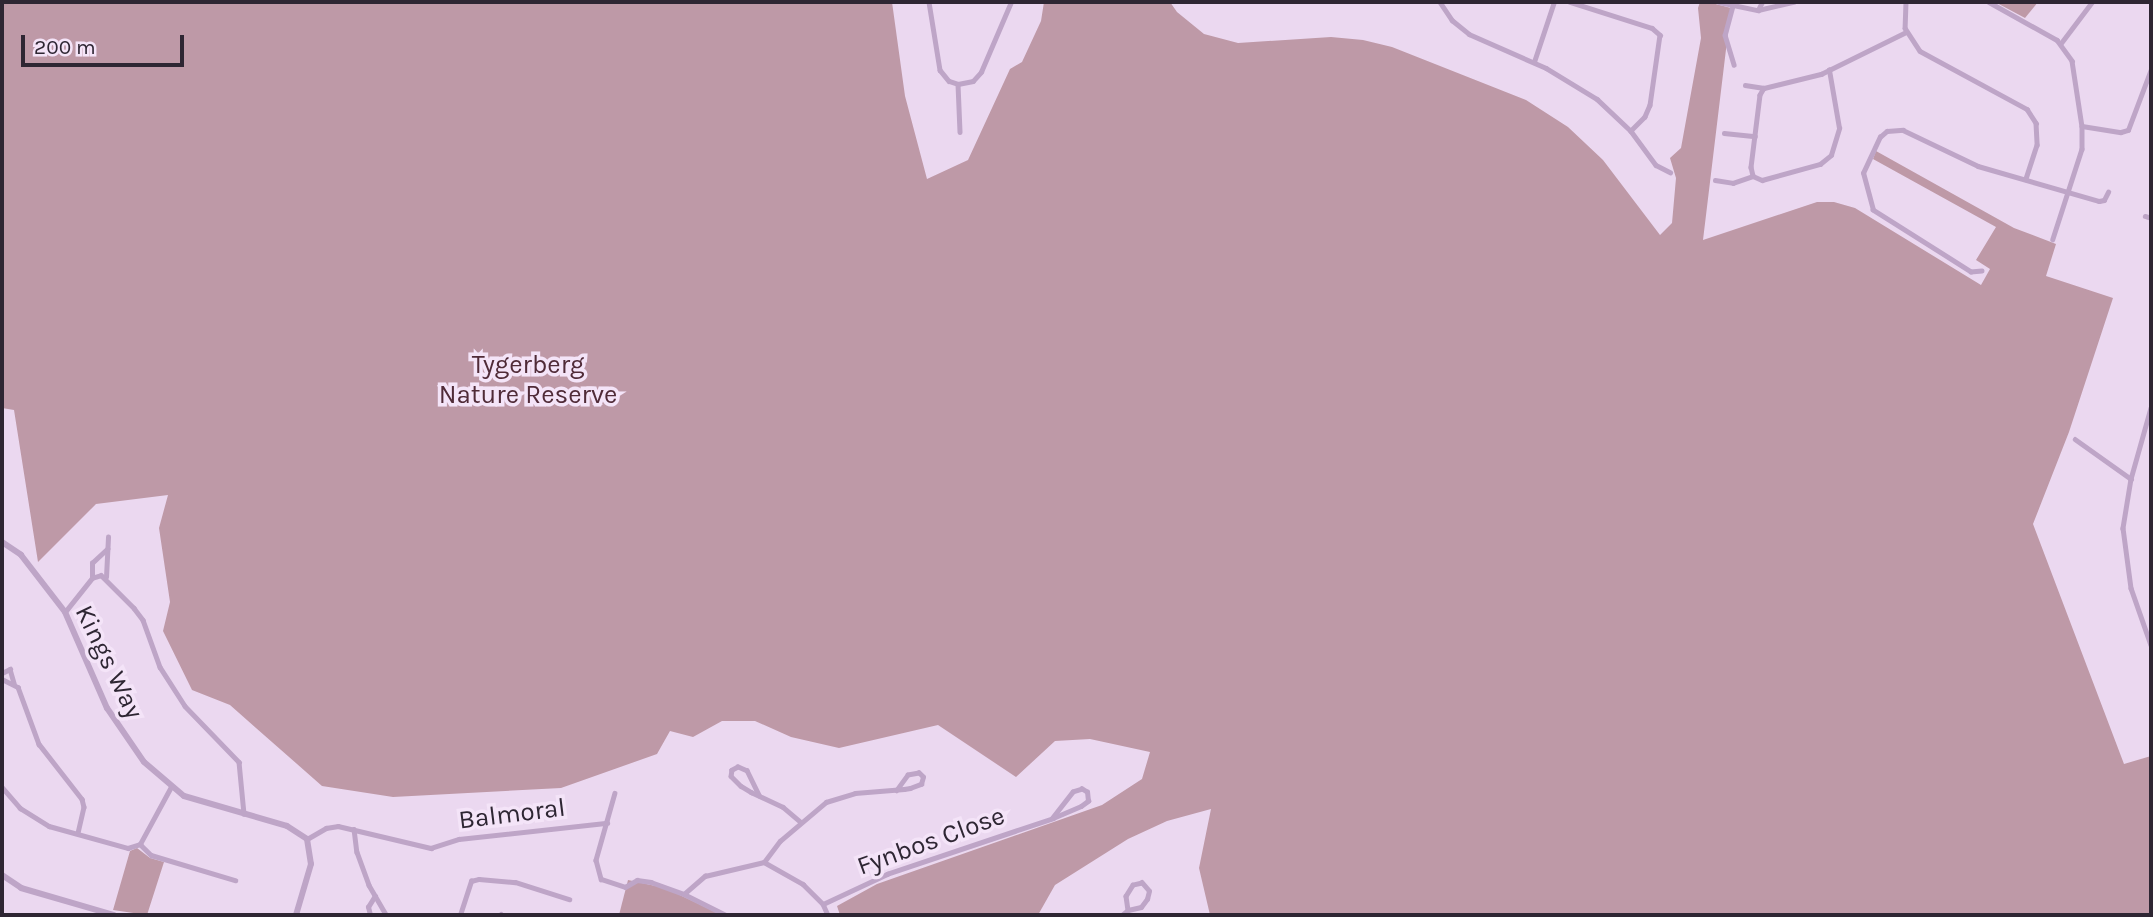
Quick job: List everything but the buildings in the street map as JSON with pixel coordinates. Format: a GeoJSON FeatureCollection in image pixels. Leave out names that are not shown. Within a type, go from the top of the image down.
{"type":"FeatureCollection","features":[{"type":"Feature","properties":{"kind":"street"},"geometry":{"type":"LineString","coordinates":[[929,2],[940,70],[949,81],[958,84],[973,81],[981,72],[1011,2]]}},
{"type":"Feature","properties":{"kind":"street"},"geometry":{"type":"LineString","coordinates":[[1257,2],[1278,2]]}},
{"type":"Feature","properties":{"kind":"street"},"geometry":{"type":"LineString","coordinates":[[1440,2],[1452,20],[1469,34],[1565,77],[1597,99],[1631,131],[1656,165],[1670,172]]}},
{"type":"Feature","properties":{"kind":"street"},"geometry":{"type":"LineString","coordinates":[[1534,62],[1553,2]]}},
{"type":"Feature","properties":{"kind":"street"},"geometry":{"type":"LineString","coordinates":[[1570,2],[1652,28],[1660,35],[1661,43],[1650,106],[1645,117],[1631,131]]}},
{"type":"Feature","properties":{"kind":"street"},"geometry":{"type":"LineString","coordinates":[[1719,2],[1758,10],[1794,2]]}},
{"type":"Feature","properties":{"kind":"street"},"geometry":{"type":"LineString","coordinates":[[1758,10],[1762,2]]}},
{"type":"Feature","properties":{"kind":"street"},"geometry":{"type":"LineString","coordinates":[[1906,2],[1906,32],[1916,47],[1927,56],[2027,109],[2036,124],[2037,145],[2026,179]]}},
{"type":"Feature","properties":{"kind":"street"},"geometry":{"type":"LineString","coordinates":[[1989,2],[2061,43],[2071,61],[2082,126],[2082,152],[2053,239]]}},
{"type":"Feature","properties":{"kind":"street"},"geometry":{"type":"LineString","coordinates":[[2061,43],[2092,2]]}},
{"type":"Feature","properties":{"kind":"street"},"geometry":{"type":"LineString","coordinates":[[1733,6],[1725,35],[1734,65]]}},
{"type":"Feature","properties":{"kind":"street"},"geometry":{"type":"LineString","coordinates":[[1745,85],[1764,88],[1829,71],[1906,32]]}},
{"type":"Feature","properties":{"kind":"street"},"geometry":{"type":"LineString","coordinates":[[2082,126],[2121,132],[2128,130],[2151,69]]}},
{"type":"Feature","properties":{"kind":"street"},"geometry":{"type":"LineString","coordinates":[[1764,88],[1760,95],[1751,167],[1754,176],[1762,180],[1821,164],[1829,157],[1839,128],[1829,71]]}},
{"type":"Feature","properties":{"kind":"street"},"geometry":{"type":"LineString","coordinates":[[958,84],[960,132]]}},
{"type":"Feature","properties":{"kind":"street"},"geometry":{"type":"LineString","coordinates":[[1982,271],[1971,272],[1873,210],[1863,180],[1875,147],[1887,131],[1903,130],[1978,166],[2099,201],[2104,200],[2108,192]]}},
{"type":"Feature","properties":{"kind":"street"},"geometry":{"type":"LineString","coordinates":[[1724,133],[1755,136]]}},
{"type":"Feature","properties":{"kind":"street"},"geometry":{"type":"LineString","coordinates":[[1715,180],[1733,183],[1754,176]]}},
{"type":"Feature","properties":{"kind":"street"},"geometry":{"type":"LineString","coordinates":[[2151,408],[2131,479],[2124,549],[2131,588],[2151,645]]}},
{"type":"Feature","properties":{"kind":"street"},"geometry":{"type":"LineString","coordinates":[[2075,439],[2131,479]]}},
{"type":"Feature","properties":{"kind":"street"},"geometry":{"type":"LineString","coordinates":[[108,537],[106,577],[139,614],[160,667],[185,706],[239,762],[244,814]]}},
{"type":"Feature","properties":{"kind":"street","name":"Kings Way"},"geometry":{"type":"LineString","coordinates":[[2,542],[21,555],[65,612],[114,720],[144,762],[171,787],[190,798],[296,829],[307,839]]}},
{"type":"Feature","properties":{"kind":"street"},"geometry":{"type":"LineString","coordinates":[[65,612],[92,578],[92,563],[107,549]]}},
{"type":"Feature","properties":{"kind":"street"},"geometry":{"type":"LineString","coordinates":[[92,578],[106,577]]}},
{"type":"Feature","properties":{"kind":"street"},"geometry":{"type":"LineString","coordinates":[[2,673],[10,669],[39,744],[82,799],[84,807],[78,833]]}},
{"type":"Feature","properties":{"kind":"street"},"geometry":{"type":"LineString","coordinates":[[2,680],[14,683]]}},
{"type":"Feature","properties":{"kind":"street"},"geometry":{"type":"LineString","coordinates":[[759,796],[747,771],[738,767],[732,770],[734,781],[759,796],[790,811],[801,822]]}},
{"type":"Feature","properties":{"kind":"street"},"geometry":{"type":"LineString","coordinates":[[726,915],[684,894],[705,876],[764,862],[780,841],[801,822],[835,798],[855,793],[897,790],[918,786],[923,777],[919,773],[908,775],[897,790]]}},
{"type":"Feature","properties":{"kind":"street"},"geometry":{"type":"LineString","coordinates":[[2,787],[20,808],[43,822],[125,848],[140,844],[171,787]]}},
{"type":"Feature","properties":{"kind":"street","name":"Fynbos Close"},"geometry":{"type":"LineString","coordinates":[[823,904],[887,874],[1053,818],[1086,803],[1089,797],[1087,792],[1082,789],[1073,792],[1053,818]]}},
{"type":"Feature","properties":{"kind":"street","name":"Balmoral"},"geometry":{"type":"LineString","coordinates":[[615,793],[596,870],[603,881],[625,887],[641,880],[684,894]]}},
{"type":"Feature","properties":{"kind":"street","name":"Balmoral"},"geometry":{"type":"LineString","coordinates":[[354,829],[423,848],[459,839],[607,823]]}},
{"type":"Feature","properties":{"kind":"street"},"geometry":{"type":"LineString","coordinates":[[296,915],[311,864],[307,839],[332,826],[354,829],[354,839],[375,896],[387,915]]}},
{"type":"Feature","properties":{"kind":"street"},"geometry":{"type":"LineString","coordinates":[[140,844],[151,855],[235,880]]}},
{"type":"Feature","properties":{"kind":"street"},"geometry":{"type":"LineString","coordinates":[[764,862],[803,884],[823,904],[828,915]]}},
{"type":"Feature","properties":{"kind":"street"},"geometry":{"type":"LineString","coordinates":[[2,875],[21,888],[114,915]]}},
{"type":"Feature","properties":{"kind":"street"},"geometry":{"type":"LineString","coordinates":[[460,915],[471,881],[479,878],[515,882],[569,899]]}},
{"type":"Feature","properties":{"kind":"street"},"geometry":{"type":"LineString","coordinates":[[1122,915],[1144,904],[1149,894],[1146,885],[1136,883],[1129,891],[1125,900],[1128,910]]}},
{"type":"Feature","properties":{"kind":"street"},"geometry":{"type":"LineString","coordinates":[[370,915],[368,907],[375,896]]}},
{"type":"Feature","properties":{"kind":"green space","name":"Tygerberg Nature Reserve"},"geometry":{"type":"Polygon","coordinates":[[[2,2],[892,2],[905,96],[927,179],[968,160],[1010,69],[1022,62],[1041,21],[1044,2],[1170,2],[1177,12],[1204,34],[1238,43],[1331,37],[1363,40],[1392,47],[1526,100],[1568,127],[1603,160],[1660,235],[1672,223],[1676,178],[1670,158],[1681,148],[1701,38],[1698,8],[1700,2],[1708,2],[1731,8],[1703,240],[1817,202],[1834,202],[1855,208],[1981,285],[1990,269],[1976,260],[1996,227],[1873,159],[1876,151],[2014,228],[2056,244],[2046,276],[2113,298],[2069,432],[2033,524],[2124,764],[2151,756],[2151,915],[1210,915],[1199,868],[1211,809],[1167,821],[1128,839],[1055,885],[1038,915],[840,915],[837,906],[877,884],[1102,805],[1142,779],[1150,752],[1090,739],[1055,741],[1016,777],[938,725],[839,748],[791,737],[755,721],[722,721],[693,737],[670,731],[657,754],[561,788],[393,797],[322,786],[230,705],[192,690],[163,631],[170,602],[159,528],[168,495],[96,504],[38,562],[14,410],[2,408],[2,2]]]}},
{"type":"Feature","properties":{"kind":"green space"},"geometry":{"type":"Polygon","coordinates":[[[1995,2],[2038,2],[2025,18],[1995,2]]]}},
{"type":"Feature","properties":{"kind":"green space"},"geometry":{"type":"Polygon","coordinates":[[[137,848],[150,858],[164,862],[147,915],[113,910],[130,851],[137,848]]]}},
{"type":"Feature","properties":{"kind":"green space"},"geometry":{"type":"Polygon","coordinates":[[[628,880],[665,888],[722,915],[619,915],[628,880]]]}}]}
